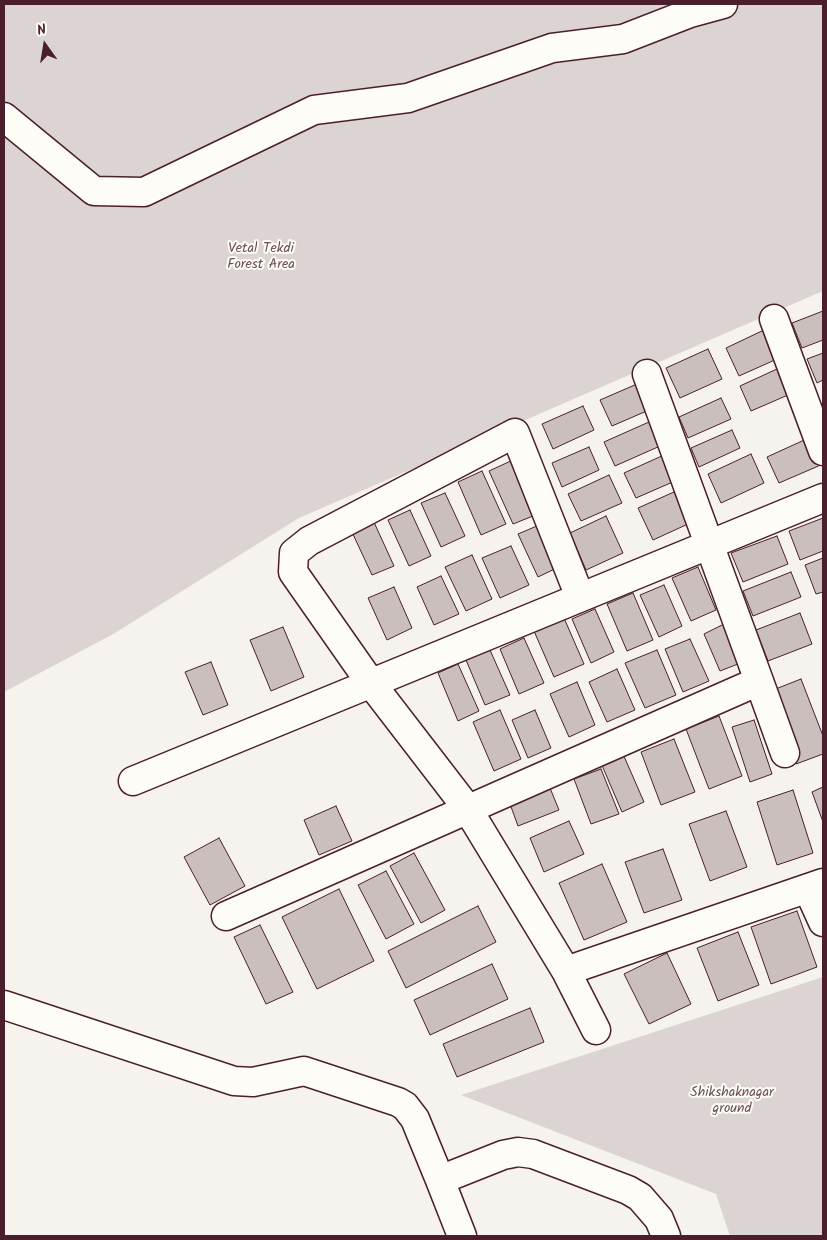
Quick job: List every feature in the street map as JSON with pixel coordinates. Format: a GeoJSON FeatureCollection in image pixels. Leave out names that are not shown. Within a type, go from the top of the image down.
{"type":"FeatureCollection","features":[{"type":"Feature","properties":{"kind":"street"},"geometry":{"type":"LineString","coordinates":[[4,117],[94,190],[144,192],[314,110],[408,98],[552,48],[623,39],[690,13],[723,4]]}},
{"type":"Feature","properties":{"kind":"street"},"geometry":{"type":"LineString","coordinates":[[774,319],[823,451]]}},
{"type":"Feature","properties":{"kind":"street"},"geometry":{"type":"LineString","coordinates":[[647,374],[785,753]]}},
{"type":"Feature","properties":{"kind":"street"},"geometry":{"type":"LineString","coordinates":[[580,597],[515,433],[309,541],[294,553],[293,572],[370,682],[467,808],[566,971],[596,1030]]}},
{"type":"Feature","properties":{"kind":"street"},"geometry":{"type":"LineString","coordinates":[[133,780],[823,498]]}},
{"type":"Feature","properties":{"kind":"street"},"geometry":{"type":"LineString","coordinates":[[226,916],[467,808],[759,681]]}},
{"type":"Feature","properties":{"kind":"street"},"geometry":{"type":"LineString","coordinates":[[566,971],[816,886],[823,922]]}},
{"type":"Feature","properties":{"kind":"street"},"geometry":{"type":"LineString","coordinates":[[4,1004],[234,1081],[253,1082],[304,1071],[398,1102],[405,1106],[415,1119],[462,1236]]}},
{"type":"Feature","properties":{"kind":"street"},"geometry":{"type":"LineString","coordinates":[[440,1180],[502,1155],[518,1152],[533,1154],[628,1190],[640,1197],[659,1219],[666,1236]]}},
{"type":"Feature","properties":{"kind":"green space","name":"Vetal Tekdi Forest Area"},"geometry":{"type":"Polygon","coordinates":[[[4,4],[823,4],[823,291],[299,518],[115,633],[4,692],[4,4]]]}},
{"type":"Feature","properties":{"kind":"green space","name":"Shikshaknagar ground"},"geometry":{"type":"Polygon","coordinates":[[[823,977],[823,1236],[730,1236],[716,1194],[461,1095],[823,977]]]}},
{"type":"Feature","properties":{"kind":"building"},"geometry":{"type":"Polygon","coordinates":[[[823,311],[823,340],[802,348],[792,323],[823,311]]]}},
{"type":"Feature","properties":{"kind":"building"},"geometry":{"type":"Polygon","coordinates":[[[764,330],[777,359],[739,376],[726,348],[764,330]]]}},
{"type":"Feature","properties":{"kind":"building"},"geometry":{"type":"Polygon","coordinates":[[[708,349],[722,379],[680,398],[666,368],[708,349]]]}},
{"type":"Feature","properties":{"kind":"building"},"geometry":{"type":"Polygon","coordinates":[[[823,353],[823,380],[817,383],[807,359],[823,353]]]}},
{"type":"Feature","properties":{"kind":"building"},"geometry":{"type":"Polygon","coordinates":[[[777,369],[788,395],[751,411],[740,386],[777,369]]]}},
{"type":"Feature","properties":{"kind":"building"},"geometry":{"type":"Polygon","coordinates":[[[637,384],[649,410],[612,426],[600,400],[637,384]]]}},
{"type":"Feature","properties":{"kind":"building"},"geometry":{"type":"Polygon","coordinates":[[[721,398],[731,419],[688,438],[679,417],[721,398]]]}},
{"type":"Feature","properties":{"kind":"building"},"geometry":{"type":"Polygon","coordinates":[[[583,406],[594,430],[553,449],[542,424],[583,406]]]}},
{"type":"Feature","properties":{"kind":"building"},"geometry":{"type":"Polygon","coordinates":[[[649,422],[660,446],[615,466],[604,442],[649,422]]]}},
{"type":"Feature","properties":{"kind":"building"},"geometry":{"type":"Polygon","coordinates":[[[732,430],[740,448],[699,467],[691,448],[732,430]]]}},
{"type":"Feature","properties":{"kind":"building"},"geometry":{"type":"Polygon","coordinates":[[[813,436],[823,464],[779,483],[767,457],[813,436]]]}},
{"type":"Feature","properties":{"kind":"building"},"geometry":{"type":"Polygon","coordinates":[[[589,447],[599,470],[562,487],[552,463],[589,447]]]}},
{"type":"Feature","properties":{"kind":"building"},"geometry":{"type":"Polygon","coordinates":[[[751,454],[764,483],[721,503],[708,474],[751,454]]]}},
{"type":"Feature","properties":{"kind":"building"},"geometry":{"type":"Polygon","coordinates":[[[664,455],[675,481],[636,498],[624,473],[664,455]]]}},
{"type":"Feature","properties":{"kind":"building"},"geometry":{"type":"Polygon","coordinates":[[[513,460],[538,514],[513,524],[489,471],[513,460]]]}},
{"type":"Feature","properties":{"kind":"building"},"geometry":{"type":"Polygon","coordinates":[[[482,471],[506,524],[481,535],[458,482],[482,471]]]}},
{"type":"Feature","properties":{"kind":"building"},"geometry":{"type":"Polygon","coordinates":[[[609,475],[622,503],[581,521],[568,494],[609,475]]]}},
{"type":"Feature","properties":{"kind":"building"},"geometry":{"type":"Polygon","coordinates":[[[674,492],[688,524],[653,540],[638,508],[674,492]]]}},
{"type":"Feature","properties":{"kind":"building"},"geometry":{"type":"Polygon","coordinates":[[[445,493],[465,536],[441,547],[421,503],[445,493]]]}},
{"type":"Feature","properties":{"kind":"building"},"geometry":{"type":"Polygon","coordinates":[[[410,510],[431,556],[409,566],[388,520],[410,510]]]}},
{"type":"Feature","properties":{"kind":"building"},"geometry":{"type":"Polygon","coordinates":[[[606,516],[623,553],[586,570],[570,533],[606,516]]]}},
{"type":"Feature","properties":{"kind":"building"},"geometry":{"type":"Polygon","coordinates":[[[823,518],[823,551],[800,560],[789,531],[823,518]]]}},
{"type":"Feature","properties":{"kind":"building"},"geometry":{"type":"Polygon","coordinates":[[[373,520],[394,566],[372,575],[351,530],[373,520]]]}},
{"type":"Feature","properties":{"kind":"building"},"geometry":{"type":"Polygon","coordinates":[[[544,523],[563,565],[538,577],[518,534],[544,523]]]}},
{"type":"Feature","properties":{"kind":"building"},"geometry":{"type":"Polygon","coordinates":[[[777,536],[788,564],[743,582],[731,553],[777,536]]]}},
{"type":"Feature","properties":{"kind":"building"},"geometry":{"type":"Polygon","coordinates":[[[511,546],[529,585],[500,598],[482,558],[511,546]]]}},
{"type":"Feature","properties":{"kind":"building"},"geometry":{"type":"Polygon","coordinates":[[[472,555],[492,599],[466,611],[445,567],[472,555]]]}},
{"type":"Feature","properties":{"kind":"building"},"geometry":{"type":"Polygon","coordinates":[[[823,558],[823,592],[816,594],[805,565],[823,558]]]}},
{"type":"Feature","properties":{"kind":"building"},"geometry":{"type":"Polygon","coordinates":[[[698,567],[716,610],[691,621],[672,578],[698,567]]]}},
{"type":"Feature","properties":{"kind":"building"},"geometry":{"type":"Polygon","coordinates":[[[791,572],[801,597],[753,616],[743,591],[791,572]]]}},
{"type":"Feature","properties":{"kind":"building"},"geometry":{"type":"Polygon","coordinates":[[[441,576],[459,614],[434,625],[417,587],[441,576]]]}},
{"type":"Feature","properties":{"kind":"building"},"geometry":{"type":"Polygon","coordinates":[[[664,585],[682,626],[659,637],[640,595],[664,585]]]}},
{"type":"Feature","properties":{"kind":"building"},"geometry":{"type":"Polygon","coordinates":[[[394,587],[412,628],[387,640],[368,598],[394,587]]]}},
{"type":"Feature","properties":{"kind":"building"},"geometry":{"type":"Polygon","coordinates":[[[633,593],[653,640],[627,651],[607,604],[633,593]]]}},
{"type":"Feature","properties":{"kind":"building"},"geometry":{"type":"Polygon","coordinates":[[[595,609],[614,652],[591,663],[572,619],[595,609]]]}},
{"type":"Feature","properties":{"kind":"building"},"geometry":{"type":"Polygon","coordinates":[[[800,613],[812,644],[768,661],[756,630],[800,613]]]}},
{"type":"Feature","properties":{"kind":"building"},"geometry":{"type":"Polygon","coordinates":[[[564,618],[584,664],[554,677],[534,631],[564,618]]]}},
{"type":"Feature","properties":{"kind":"building"},"geometry":{"type":"Polygon","coordinates":[[[726,623],[743,662],[720,671],[704,634],[726,623]]]}},
{"type":"Feature","properties":{"kind":"building"},"geometry":{"type":"Polygon","coordinates":[[[283,627],[304,677],[271,691],[250,640],[283,627]]]}},
{"type":"Feature","properties":{"kind":"building"},"geometry":{"type":"Polygon","coordinates":[[[524,638],[544,683],[519,694],[500,649],[524,638]]]}},
{"type":"Feature","properties":{"kind":"building"},"geometry":{"type":"Polygon","coordinates":[[[690,639],[709,681],[683,692],[665,649],[690,639]]]}},
{"type":"Feature","properties":{"kind":"building"},"geometry":{"type":"Polygon","coordinates":[[[490,650],[510,695],[485,705],[466,660],[490,650]]]}},
{"type":"Feature","properties":{"kind":"building"},"geometry":{"type":"Polygon","coordinates":[[[657,650],[676,695],[645,708],[625,663],[657,650]]]}},
{"type":"Feature","properties":{"kind":"building"},"geometry":{"type":"Polygon","coordinates":[[[211,662],[228,705],[203,715],[185,672],[211,662]]]}},
{"type":"Feature","properties":{"kind":"building"},"geometry":{"type":"Polygon","coordinates":[[[458,664],[479,711],[458,721],[438,673],[458,664]]]}},
{"type":"Feature","properties":{"kind":"building"},"geometry":{"type":"Polygon","coordinates":[[[617,669],[635,710],[607,722],[589,682],[617,669]]]}},
{"type":"Feature","properties":{"kind":"building"},"geometry":{"type":"Polygon","coordinates":[[[801,679],[823,736],[823,754],[796,764],[768,692],[801,679]]]}},
{"type":"Feature","properties":{"kind":"building"},"geometry":{"type":"Polygon","coordinates":[[[577,682],[595,725],[569,737],[550,694],[577,682]]]}},
{"type":"Feature","properties":{"kind":"building"},"geometry":{"type":"Polygon","coordinates":[[[500,710],[521,759],[494,771],[473,722],[500,710]]]}},
{"type":"Feature","properties":{"kind":"building"},"geometry":{"type":"Polygon","coordinates":[[[535,710],[551,748],[528,758],[512,720],[535,710]]]}},
{"type":"Feature","properties":{"kind":"building"},"geometry":{"type":"Polygon","coordinates":[[[719,716],[742,776],[709,789],[686,729],[719,716]]]}},
{"type":"Feature","properties":{"kind":"building"},"geometry":{"type":"Polygon","coordinates":[[[754,720],[772,774],[750,782],[732,727],[754,720]]]}},
{"type":"Feature","properties":{"kind":"building"},"geometry":{"type":"Polygon","coordinates":[[[674,739],[695,792],[661,805],[641,752],[674,739]]]}},
{"type":"Feature","properties":{"kind":"building"},"geometry":{"type":"Polygon","coordinates":[[[623,754],[644,802],[622,812],[601,763],[623,754]]]}},
{"type":"Feature","properties":{"kind":"building"},"geometry":{"type":"Polygon","coordinates":[[[601,769],[619,814],[591,824],[574,779],[601,769]]]}},
{"type":"Feature","properties":{"kind":"building"},"geometry":{"type":"Polygon","coordinates":[[[823,787],[823,822],[812,792],[823,787]]]}},
{"type":"Feature","properties":{"kind":"building"},"geometry":{"type":"Polygon","coordinates":[[[550,788],[559,810],[518,826],[510,804],[550,788]]]}},
{"type":"Feature","properties":{"kind":"building"},"geometry":{"type":"Polygon","coordinates":[[[793,790],[813,853],[777,865],[757,802],[793,790]]]}},
{"type":"Feature","properties":{"kind":"building"},"geometry":{"type":"Polygon","coordinates":[[[336,806],[352,841],[319,855],[304,820],[336,806]]]}},
{"type":"Feature","properties":{"kind":"building"},"geometry":{"type":"Polygon","coordinates":[[[726,811],[747,867],[710,881],[689,824],[726,811]]]}},
{"type":"Feature","properties":{"kind":"building"},"geometry":{"type":"Polygon","coordinates":[[[569,821],[584,854],[544,872],[530,838],[569,821]]]}},
{"type":"Feature","properties":{"kind":"building"},"geometry":{"type":"Polygon","coordinates":[[[219,838],[245,886],[210,905],[184,857],[219,838]]]}},
{"type":"Feature","properties":{"kind":"building"},"geometry":{"type":"Polygon","coordinates":[[[663,849],[682,900],[644,913],[625,862],[663,849]]]}},
{"type":"Feature","properties":{"kind":"building"},"geometry":{"type":"Polygon","coordinates":[[[414,853],[445,910],[421,923],[390,866],[414,853]]]}},
{"type":"Feature","properties":{"kind":"building"},"geometry":{"type":"Polygon","coordinates":[[[602,864],[627,922],[584,940],[559,883],[602,864]]]}},
{"type":"Feature","properties":{"kind":"building"},"geometry":{"type":"Polygon","coordinates":[[[386,871],[414,924],[386,939],[358,885],[386,871]]]}},
{"type":"Feature","properties":{"kind":"building"},"geometry":{"type":"Polygon","coordinates":[[[339,889],[374,961],[317,989],[282,917],[339,889]]]}},
{"type":"Feature","properties":{"kind":"building"},"geometry":{"type":"Polygon","coordinates":[[[478,906],[496,942],[406,988],[388,951],[478,906]]]}},
{"type":"Feature","properties":{"kind":"building"},"geometry":{"type":"Polygon","coordinates":[[[797,911],[817,967],[771,984],[751,927],[797,911]]]}},
{"type":"Feature","properties":{"kind":"building"},"geometry":{"type":"Polygon","coordinates":[[[260,925],[293,992],[266,1004],[234,937],[260,925]]]}},
{"type":"Feature","properties":{"kind":"building"},"geometry":{"type":"Polygon","coordinates":[[[738,932],[759,985],[718,1001],[697,948],[738,932]]]}},
{"type":"Feature","properties":{"kind":"building"},"geometry":{"type":"Polygon","coordinates":[[[667,953],[691,1004],[649,1024],[624,974],[667,953]]]}},
{"type":"Feature","properties":{"kind":"building"},"geometry":{"type":"Polygon","coordinates":[[[492,964],[508,999],[430,1035],[414,1000],[492,964]]]}},
{"type":"Feature","properties":{"kind":"building"},"geometry":{"type":"Polygon","coordinates":[[[530,1008],[544,1042],[457,1077],[443,1044],[530,1008]]]}}]}
